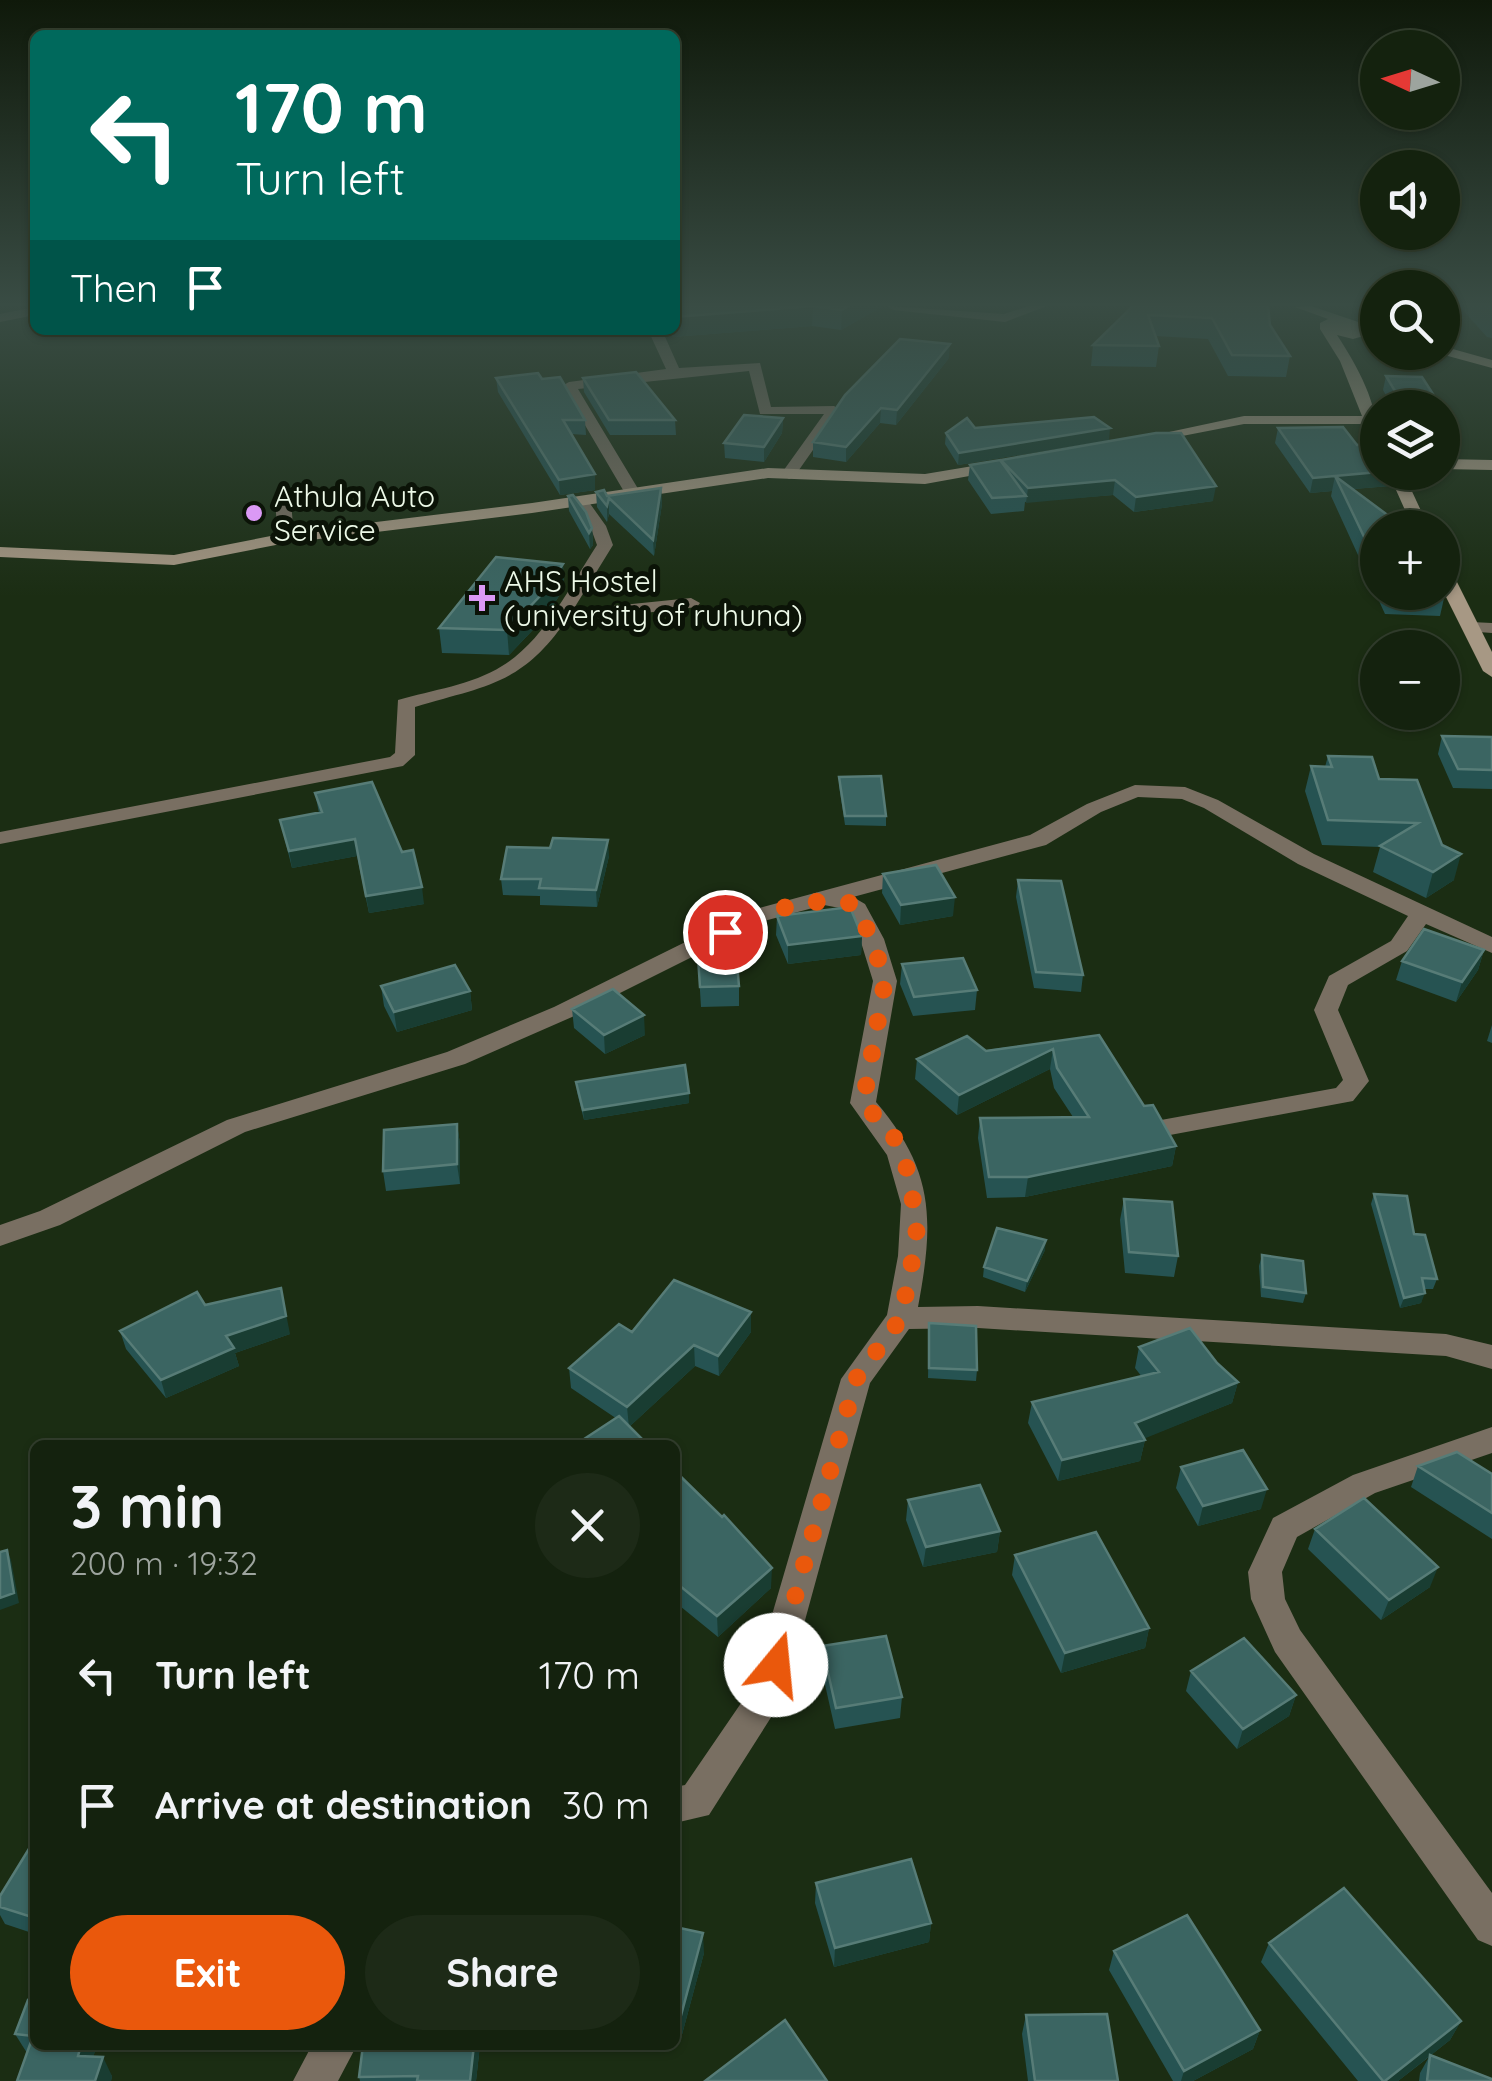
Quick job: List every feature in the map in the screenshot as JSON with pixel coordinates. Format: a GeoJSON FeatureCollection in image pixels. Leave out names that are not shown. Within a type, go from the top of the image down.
{"type":"FeatureCollection","features":[{"type":"Feature","properties":{"kind":"street"},"geometry":{"type":"LineString","coordinates":[[578,403],[632,492]]}},
{"type":"Feature","properties":{"kind":"street"},"geometry":{"type":"LineString","coordinates":[[763,403],[765,410],[834,410],[789,474]]}},
{"type":"Feature","properties":{"kind":"street"},"geometry":{"type":"LineString","coordinates":[[1124,445],[1244,420],[1360,420]]}},
{"type":"Feature","properties":{"kind":"street"},"geometry":{"type":"LineString","coordinates":[[0,552],[174,560],[286,538],[768,473],[925,479],[1015,464]]}},
{"type":"Feature","properties":{"kind":"street"},"geometry":{"type":"LineString","coordinates":[[1460,464],[1492,465]]}},
{"type":"Feature","properties":{"kind":"street"},"geometry":{"type":"LineString","coordinates":[[283,500],[286,538]]}},
{"type":"Feature","properties":{"kind":"street"},"geometry":{"type":"LineString","coordinates":[[0,838],[396,762],[405,755],[405,704],[507,672],[530,652],[557,617],[605,544],[580,501]]}},
{"type":"Feature","properties":{"kind":"street"},"geometry":{"type":"LineString","coordinates":[[557,617],[691,603]]}},
{"type":"Feature","properties":{"kind":"street"},"geometry":{"type":"LineString","coordinates":[[1460,606],[1492,671]]}},
{"type":"Feature","properties":{"kind":"street"},"geometry":{"type":"LineString","coordinates":[[1470,626],[1492,628]]}},
{"type":"Feature","properties":{"kind":"street"},"geometry":{"type":"LineString","coordinates":[[0,1236],[50,1218],[236,1126],[456,1058],[563,1012],[756,916],[1038,840],[1094,808],[1135,791],[1186,793],[1212,804],[1306,859],[1492,946]]}},
{"type":"Feature","properties":{"kind":"street"},"geometry":{"type":"LineString","coordinates":[[680,1804],[696,1802],[766,1697],[856,1379],[901,1318],[917,1236],[910,1176],[893,1135],[863,1103],[885,981],[872,939],[854,904],[824,898]]}},
{"type":"Feature","properties":{"kind":"street"},"geometry":{"type":"LineString","coordinates":[[1170,1126],[1344,1094],[1356,1080],[1326,1010],[1337,981],[1399,946],[1421,914]]}},
{"type":"Feature","properties":{"kind":"street"},"geometry":{"type":"LineString","coordinates":[[901,1318],[978,1317],[1446,1345],[1492,1357]]}},
{"type":"Feature","properties":{"kind":"street"},"geometry":{"type":"LineString","coordinates":[[1492,1440],[1364,1484],[1285,1528],[1265,1572],[1268,1599],[1287,1640],[1492,1926]]}},
{"type":"Feature","properties":{"kind":"street"},"geometry":{"type":"LineString","coordinates":[[314,2081],[333,2050]]}},
{"type":"Feature","properties":{"kind":"building"},"geometry":{"type":"Polygon","coordinates":[[[512,403],[575,403],[585,420],[563,420],[595,474],[559,480],[512,403]]]}},
{"type":"Feature","properties":{"kind":"building"},"geometry":{"type":"Polygon","coordinates":[[[599,403],[661,403],[675,420],[609,420],[599,403]]]}},
{"type":"Feature","properties":{"kind":"building"},"geometry":{"type":"Polygon","coordinates":[[[839,403],[903,403],[897,410],[881,408],[846,447],[813,442],[839,403]]]}},
{"type":"Feature","properties":{"kind":"building"},"geometry":{"type":"Polygon","coordinates":[[[744,415],[783,418],[764,447],[724,443],[744,415]]]}},
{"type":"Feature","properties":{"kind":"building"},"geometry":{"type":"Polygon","coordinates":[[[1094,417],[1110,428],[959,453],[946,433],[967,418],[975,428],[1094,417]]]}},
{"type":"Feature","properties":{"kind":"building"},"geometry":{"type":"Polygon","coordinates":[[[1343,427],[1360,445],[1360,474],[1313,478],[1278,428],[1343,427]]]}},
{"type":"Feature","properties":{"kind":"building"},"geometry":{"type":"Polygon","coordinates":[[[1156,433],[1181,433],[1216,486],[1136,497],[1115,480],[1028,488],[1001,460],[1156,433]]]}},
{"type":"Feature","properties":{"kind":"building"},"geometry":{"type":"Polygon","coordinates":[[[1000,460],[1026,496],[992,498],[970,465],[1000,460]]]}},
{"type":"Feature","properties":{"kind":"building"},"geometry":{"type":"Polygon","coordinates":[[[1335,476],[1381,510],[1360,510],[1360,528],[1335,476]]]}},
{"type":"Feature","properties":{"kind":"building"},"geometry":{"type":"Polygon","coordinates":[[[661,488],[653,540],[609,498],[607,506],[596,492],[604,490],[607,496],[661,488]]]}},
{"type":"Feature","properties":{"kind":"building"},"geometry":{"type":"Polygon","coordinates":[[[573,495],[586,512],[592,528],[589,533],[568,496],[573,495]]]}},
{"type":"Feature","properties":{"kind":"building"},"geometry":{"type":"Polygon","coordinates":[[[496,557],[563,564],[545,591],[507,630],[439,628],[496,557]]]}},
{"type":"Feature","properties":{"kind":"building"},"geometry":{"type":"Polygon","coordinates":[[[1442,736],[1492,737],[1492,770],[1458,769],[1442,736]]]}},
{"type":"Feature","properties":{"kind":"building"},"geometry":{"type":"Polygon","coordinates":[[[1328,756],[1372,757],[1379,779],[1417,780],[1442,845],[1461,854],[1433,872],[1380,846],[1418,823],[1328,820],[1311,766],[1332,767],[1328,756]]]}},
{"type":"Feature","properties":{"kind":"building"},"geometry":{"type":"Polygon","coordinates":[[[881,776],[886,816],[845,816],[839,777],[881,776]]]}},
{"type":"Feature","properties":{"kind":"building"},"geometry":{"type":"Polygon","coordinates":[[[372,782],[402,852],[413,850],[422,887],[366,896],[355,839],[289,851],[280,820],[322,812],[315,793],[372,782]]]}},
{"type":"Feature","properties":{"kind":"building"},"geometry":{"type":"Polygon","coordinates":[[[553,838],[608,840],[596,890],[539,888],[541,879],[501,879],[507,847],[550,848],[553,838]]]}},
{"type":"Feature","properties":{"kind":"building"},"geometry":{"type":"Polygon","coordinates":[[[936,865],[955,897],[901,905],[883,874],[936,865]]]}},
{"type":"Feature","properties":{"kind":"building"},"geometry":{"type":"Polygon","coordinates":[[[1018,880],[1061,881],[1083,975],[1036,972],[1018,880]]]}},
{"type":"Feature","properties":{"kind":"building"},"geometry":{"type":"Polygon","coordinates":[[[850,907],[862,936],[788,945],[777,916],[850,907]]]}},
{"type":"Feature","properties":{"kind":"building"},"geometry":{"type":"Polygon","coordinates":[[[1424,929],[1484,950],[1462,982],[1402,961],[1424,929]]]}},
{"type":"Feature","properties":{"kind":"building"},"geometry":{"type":"Polygon","coordinates":[[[735,941],[739,986],[700,987],[697,942],[735,941]]]}},
{"type":"Feature","properties":{"kind":"building"},"geometry":{"type":"Polygon","coordinates":[[[963,958],[977,990],[914,997],[902,964],[963,958]]]}},
{"type":"Feature","properties":{"kind":"building"},"geometry":{"type":"Polygon","coordinates":[[[455,965],[470,991],[394,1012],[381,986],[455,965]]]}},
{"type":"Feature","properties":{"kind":"building"},"geometry":{"type":"Polygon","coordinates":[[[613,989],[644,1015],[604,1035],[572,1009],[613,989]]]}},
{"type":"Feature","properties":{"kind":"building"},"geometry":{"type":"Polygon","coordinates":[[[1099,1035],[1144,1106],[1153,1105],[1176,1146],[1028,1177],[989,1177],[980,1118],[1089,1117],[1057,1068],[1053,1049],[959,1095],[917,1059],[967,1036],[986,1051],[1099,1035]]]}},
{"type":"Feature","properties":{"kind":"building"},"geometry":{"type":"Polygon","coordinates":[[[685,1065],[689,1093],[583,1110],[576,1082],[685,1065]]]}},
{"type":"Feature","properties":{"kind":"building"},"geometry":{"type":"Polygon","coordinates":[[[457,1124],[457,1164],[383,1171],[384,1130],[457,1124]]]}},
{"type":"Feature","properties":{"kind":"building"},"geometry":{"type":"Polygon","coordinates":[[[1374,1194],[1407,1196],[1414,1234],[1425,1235],[1437,1279],[1422,1278],[1425,1293],[1404,1298],[1374,1194]]]}},
{"type":"Feature","properties":{"kind":"building"},"geometry":{"type":"Polygon","coordinates":[[[1124,1199],[1172,1202],[1178,1256],[1129,1252],[1124,1199]]]}},
{"type":"Feature","properties":{"kind":"building"},"geometry":{"type":"Polygon","coordinates":[[[997,1228],[1046,1240],[1027,1281],[984,1267],[997,1228]]]}},
{"type":"Feature","properties":{"kind":"building"},"geometry":{"type":"Polygon","coordinates":[[[1262,1255],[1303,1261],[1306,1293],[1263,1287],[1262,1255]]]}},
{"type":"Feature","properties":{"kind":"building"},"geometry":{"type":"Polygon","coordinates":[[[674,1280],[751,1312],[718,1356],[694,1345],[627,1407],[569,1368],[619,1324],[632,1332],[674,1280]]]}},
{"type":"Feature","properties":{"kind":"building"},"geometry":{"type":"Polygon","coordinates":[[[281,1288],[286,1316],[226,1336],[234,1348],[161,1380],[120,1331],[197,1292],[205,1305],[281,1288]]]}},
{"type":"Feature","properties":{"kind":"building"},"geometry":{"type":"Polygon","coordinates":[[[929,1323],[976,1326],[977,1370],[929,1368],[929,1323]]]}},
{"type":"Feature","properties":{"kind":"building"},"geometry":{"type":"Polygon","coordinates":[[[1190,1328],[1217,1363],[1238,1382],[1135,1423],[1145,1440],[1062,1460],[1032,1402],[1159,1372],[1139,1347],[1190,1328]]]}},
{"type":"Feature","properties":{"kind":"building"},"geometry":{"type":"Polygon","coordinates":[[[619,1416],[643,1440],[583,1440],[619,1416]]]}},
{"type":"Feature","properties":{"kind":"building"},"geometry":{"type":"Polygon","coordinates":[[[1243,1450],[1267,1489],[1203,1506],[1181,1467],[1243,1450]]]}},
{"type":"Feature","properties":{"kind":"building"},"geometry":{"type":"Polygon","coordinates":[[[1457,1452],[1492,1474],[1492,1513],[1418,1466],[1457,1452]]]}},
{"type":"Feature","properties":{"kind":"building"},"geometry":{"type":"Polygon","coordinates":[[[680,1476],[724,1515],[772,1568],[717,1616],[680,1586],[680,1476]]]}},
{"type":"Feature","properties":{"kind":"building"},"geometry":{"type":"Polygon","coordinates":[[[980,1485],[1000,1531],[926,1547],[908,1500],[980,1485]]]}},
{"type":"Feature","properties":{"kind":"building"},"geometry":{"type":"Polygon","coordinates":[[[1364,1498],[1438,1567],[1389,1600],[1315,1529],[1364,1498]]]}},
{"type":"Feature","properties":{"kind":"building"},"geometry":{"type":"Polygon","coordinates":[[[1096,1532],[1149,1628],[1065,1653],[1015,1555],[1096,1532]]]}},
{"type":"Feature","properties":{"kind":"building"},"geometry":{"type":"Polygon","coordinates":[[[7,1550],[14,1593],[0,1598],[0,1552],[7,1550]]]}},
{"type":"Feature","properties":{"kind":"building"},"geometry":{"type":"Polygon","coordinates":[[[886,1636],[902,1697],[836,1708],[822,1646],[886,1636]]]}},
{"type":"Feature","properties":{"kind":"building"},"geometry":{"type":"Polygon","coordinates":[[[1244,1638],[1296,1695],[1243,1729],[1191,1671],[1244,1638]]]}},
{"type":"Feature","properties":{"kind":"building"},"geometry":{"type":"Polygon","coordinates":[[[30,1847],[30,1916],[0,1907],[0,1896],[30,1847]]]}},
{"type":"Feature","properties":{"kind":"building"},"geometry":{"type":"Polygon","coordinates":[[[911,1859],[931,1923],[835,1948],[816,1883],[911,1859]]]}},
{"type":"Feature","properties":{"kind":"building"},"geometry":{"type":"Polygon","coordinates":[[[1344,1888],[1461,2021],[1385,2081],[1269,1943],[1344,1888]]]}},
{"type":"Feature","properties":{"kind":"building"},"geometry":{"type":"Polygon","coordinates":[[[1187,1915],[1260,2030],[1184,2071],[1114,1951],[1187,1915]]]}},
{"type":"Feature","properties":{"kind":"building"},"geometry":{"type":"Polygon","coordinates":[[[680,1928],[703,1933],[680,2019],[680,1928]]]}},
{"type":"Feature","properties":{"kind":"building"},"geometry":{"type":"Polygon","coordinates":[[[28,2000],[30,2000],[30,2036],[15,2034],[28,2000]]]}},
{"type":"Feature","properties":{"kind":"building"},"geometry":{"type":"Polygon","coordinates":[[[1107,2014],[1118,2081],[1035,2081],[1026,2015],[1107,2014]]]}},
{"type":"Feature","properties":{"kind":"building"},"geometry":{"type":"Polygon","coordinates":[[[785,2020],[827,2081],[705,2081],[785,2020]]]}},
{"type":"Feature","properties":{"kind":"building"},"geometry":{"type":"Polygon","coordinates":[[[30,2044],[30,2050],[80,2050],[78,2056],[103,2057],[95,2081],[17,2081],[30,2044]]]}},
{"type":"Feature","properties":{"kind":"building"},"geometry":{"type":"Polygon","coordinates":[[[362,2050],[473,2050],[470,2081],[417,2081],[418,2076],[359,2077],[362,2050]]]}},
{"type":"Feature","properties":{"kind":"building"},"geometry":{"type":"Polygon","coordinates":[[[1430,2055],[1492,2079],[1492,2081],[1427,2081],[1430,2055]]]}},
{"type":"Feature","properties":{"kind":"place","name":"Athula Auto Service"},"geometry":{"type":"Point","coordinates":[254,513]}},
{"type":"Feature","properties":{"kind":"place","name":"AHS Hostel (university of ruhuna)"},"geometry":{"type":"Point","coordinates":[482,598]}},
{"type":"Feature","properties":{"kind":"route"},"geometry":{"type":"LineString","coordinates":[[725,932],[756,916],[824,898],[854,904],[872,939],[885,981],[863,1103],[893,1135],[910,1176],[917,1236],[901,1318],[856,1379],[776,1665]]}}]}
